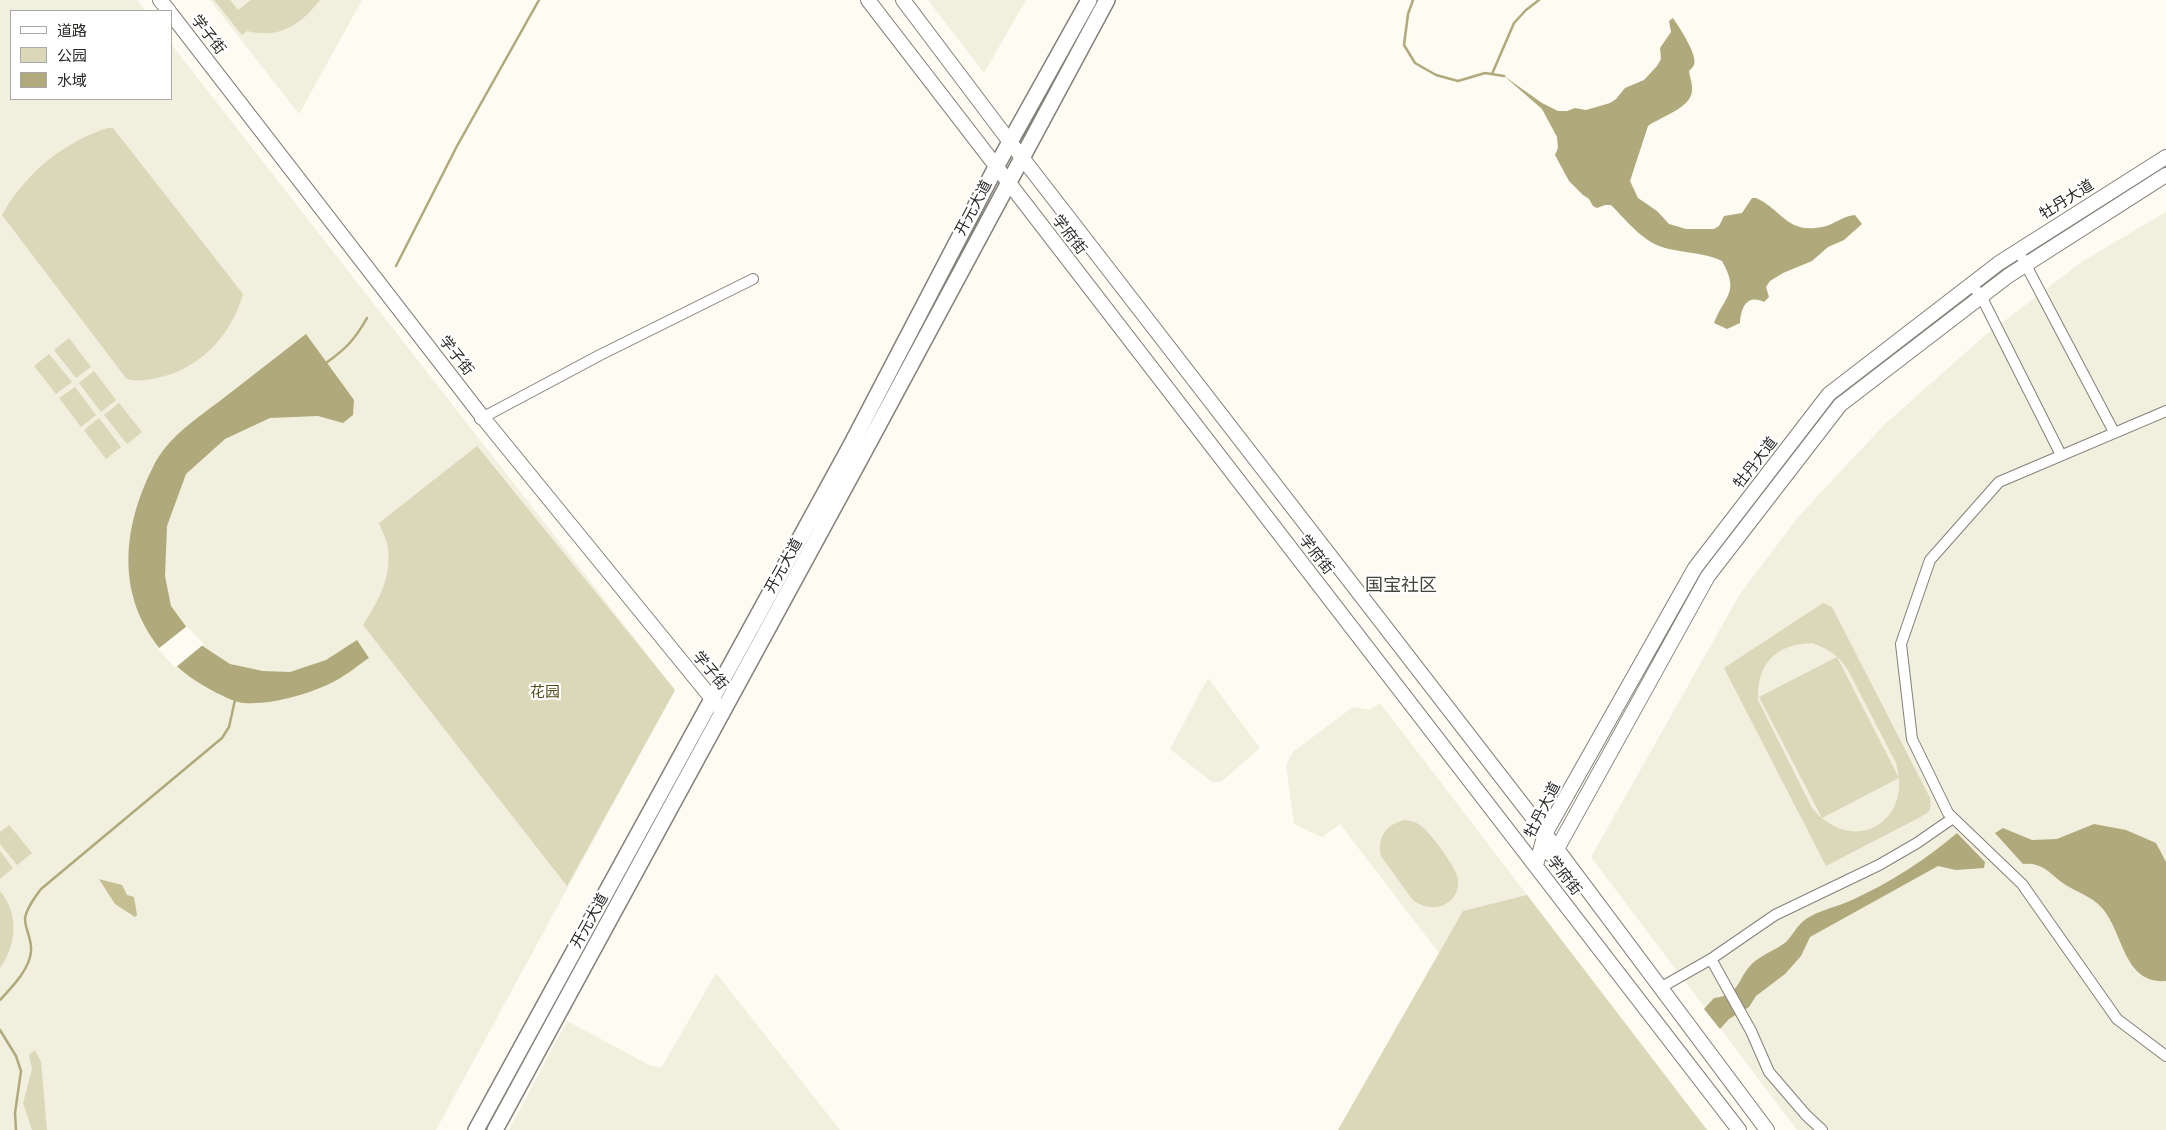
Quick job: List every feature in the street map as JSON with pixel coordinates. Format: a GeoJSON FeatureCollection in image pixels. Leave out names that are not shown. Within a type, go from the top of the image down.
{"type":"FeatureCollection","features":[{"type":"Feature","properties":{"kind":"main road"},"geometry":{"type":"LineString","coordinates":[[155,0],[163,10]]}},
{"type":"Feature","properties":{"kind":"main road","name":"学子街"},"geometry":{"type":"LineString","coordinates":[[160,0],[168,10]]}},
{"type":"Feature","properties":{"kind":"main road","name":"学府街"},"geometry":{"type":"LineString","coordinates":[[868,0],[1738,1128]]}},
{"type":"Feature","properties":{"kind":"main road","name":"学府街"},"geometry":{"type":"LineString","coordinates":[[903,0],[1010,142],[1557,849],[1767,1130]]}},
{"type":"Feature","properties":{"kind":"main road","name":"开元大道"},"geometry":{"type":"LineString","coordinates":[[476,1130],[851,445],[996,167],[1089,0]]}},
{"type":"Feature","properties":{"kind":"main road","name":"开元大道"},"geometry":{"type":"LineString","coordinates":[[495,1130],[864,452],[1107,0]]}},
{"type":"Feature","properties":{"kind":"main road","name":"学子街"},"geometry":{"type":"LineString","coordinates":[[172,16],[481,418]]}},
{"type":"Feature","properties":{"kind":"main road","name":"学子街"},"geometry":{"type":"LineString","coordinates":[[172,22],[481,418],[722,713]]}},
{"type":"Feature","properties":{"kind":"main road","name":"牡丹大道"},"geometry":{"type":"LineString","coordinates":[[1536,865],[1545,834],[1695,568],[1829,394],[2018,250],[2166,157]]}},
{"type":"Feature","properties":{"kind":"main road","name":"牡丹大道"},"geometry":{"type":"LineString","coordinates":[[1536,865],[1557,849],[1708,576],[1840,405],[1981,296],[2026,264],[2166,175]]}},
{"type":"Feature","properties":{"kind":"main road"},"geometry":{"type":"LineString","coordinates":[[1738,1128],[1753,1112]]}},
{"type":"Feature","properties":{"kind":"street"},"geometry":{"type":"LineString","coordinates":[[2018,250],[2114,432]]}},
{"type":"Feature","properties":{"kind":"street"},"geometry":{"type":"LineString","coordinates":[[481,418],[753,279]]}},
{"type":"Feature","properties":{"kind":"street"},"geometry":{"type":"LineString","coordinates":[[1971,284],[1981,296],[2060,455]]}},
{"type":"Feature","properties":{"kind":"street"},"geometry":{"type":"LineString","coordinates":[[2166,412],[2114,432],[1999,482],[1930,560],[1901,644],[1912,739],[1948,813],[2022,884],[2117,1019],[2166,1056]]}},
{"type":"Feature","properties":{"kind":"street"},"geometry":{"type":"LineString","coordinates":[[1660,988],[1711,959],[1775,915],[1879,865],[1917,843],[1953,818]]}},
{"type":"Feature","properties":{"kind":"street"},"geometry":{"type":"LineString","coordinates":[[1711,959],[1742,1014],[1769,1072],[1806,1115],[1822,1130]]}},
{"type":"Feature","properties":{"kind":"shaded area"},"geometry":{"type":"Polygon","coordinates":[[[0,0],[137,0],[145,10],[10,10],[10,100],[172,100],[172,45],[675,690],[436,1130],[0,1130],[0,0]]]}},
{"type":"Feature","properties":{"kind":"shaded area"},"geometry":{"type":"Polygon","coordinates":[[[210,0],[362,0],[299,114],[210,0]]]}},
{"type":"Feature","properties":{"kind":"shaded area"},"geometry":{"type":"Polygon","coordinates":[[[928,0],[1026,0],[984,73],[928,0]]]}},
{"type":"Feature","properties":{"kind":"shaded area"},"geometry":{"type":"Polygon","coordinates":[[[2166,212],[2166,1130],[1797,1130],[1591,857],[1740,594],[1799,516],[1884,425],[1982,338],[2083,261],[2166,212]]]}},
{"type":"Feature","properties":{"kind":"shaded area"},"geometry":{"type":"Polygon","coordinates":[[[1208,678],[1260,748],[1221,782],[1212,782],[1170,749],[1208,678]]]}},
{"type":"Feature","properties":{"kind":"shaded area"},"geometry":{"type":"Polygon","coordinates":[[[1380,703],[1707,1130],[1338,1130],[1439,953],[1340,824],[1322,837],[1294,824],[1286,765],[1293,752],[1353,707],[1370,710],[1380,703]]]}},
{"type":"Feature","properties":{"kind":"shaded area"},"geometry":{"type":"Polygon","coordinates":[[[99,879],[122,885],[127,895],[134,897],[137,915],[135,917],[115,904],[99,879]]]}},
{"type":"Feature","properties":{"kind":"shaded area"},"geometry":{"type":"Polygon","coordinates":[[[716,973],[840,1130],[509,1130],[567,1021],[651,1066],[662,1067],[716,973]]]}},
{"type":"Feature","properties":{"kind":"green space"},"geometry":{"type":"Polygon","coordinates":[[[214,0],[230,0],[238,10],[251,0],[320,0],[305,17],[288,28],[270,33],[247,31],[242,35],[214,0]]]}},
{"type":"Feature","properties":{"kind":"green space"},"geometry":{"type":"Polygon","coordinates":[[[107,128],[113,128],[243,294],[230,324],[210,350],[184,369],[152,379],[135,380],[126,378],[2,215],[22,186],[46,162],[75,142],[107,128]]]}},
{"type":"Feature","properties":{"kind":"green space"},"geometry":{"type":"Polygon","coordinates":[[[69,338],[91,367],[76,378],[54,350],[69,338]]]}},
{"type":"Feature","properties":{"kind":"green space"},"geometry":{"type":"Polygon","coordinates":[[[49,354],[72,382],[56,394],[34,366],[49,354]]]}},
{"type":"Feature","properties":{"kind":"green space"},"geometry":{"type":"Polygon","coordinates":[[[94,371],[116,400],[101,412],[79,383],[94,371]]]}},
{"type":"Feature","properties":{"kind":"green space"},"geometry":{"type":"Polygon","coordinates":[[[75,387],[96,415],[81,427],[59,398],[75,387]]]}},
{"type":"Feature","properties":{"kind":"green space"},"geometry":{"type":"Polygon","coordinates":[[[119,403],[142,432],[127,444],[104,415],[119,403]]]}},
{"type":"Feature","properties":{"kind":"green space"},"geometry":{"type":"Polygon","coordinates":[[[99,418],[121,447],[106,459],[84,430],[99,418]]]}},
{"type":"Feature","properties":{"kind":"green space","name":"花园"},"geometry":{"type":"Polygon","coordinates":[[[477,446],[675,690],[567,886],[363,625],[379,598],[388,569],[389,559],[386,539],[379,523],[477,446]]]}},
{"type":"Feature","properties":{"kind":"green space"},"geometry":{"type":"Polygon","coordinates":[[[1823,603],[1832,607],[1930,798],[1930,809],[1926,814],[1826,866],[1724,668],[1823,603]],[[1812,643],[1788,647],[1771,658],[1761,676],[1758,700],[1812,808],[1828,823],[1845,830],[1861,831],[1876,826],[1888,817],[1896,802],[1899,784],[1896,763],[1848,670],[1837,656],[1812,643]]]}},
{"type":"Feature","properties":{"kind":"green space"},"geometry":{"type":"Polygon","coordinates":[[[1837,657],[1899,778],[1822,818],[1759,697],[1837,657]]]}},
{"type":"Feature","properties":{"kind":"green space"},"geometry":{"type":"Polygon","coordinates":[[[1405,820],[1420,825],[1430,835],[1453,866],[1458,879],[1457,889],[1449,902],[1442,906],[1427,907],[1412,899],[1381,856],[1380,843],[1384,832],[1398,822],[1405,820]]]}},
{"type":"Feature","properties":{"kind":"green space"},"geometry":{"type":"Polygon","coordinates":[[[9,825],[32,853],[17,865],[0,844],[0,832],[9,825]]]}},
{"type":"Feature","properties":{"kind":"green space"},"geometry":{"type":"Polygon","coordinates":[[[0,851],[13,868],[0,879],[0,851]]]}},
{"type":"Feature","properties":{"kind":"green space"},"geometry":{"type":"Polygon","coordinates":[[[0,891],[10,909],[13,929],[10,949],[0,968],[0,891]]]}},
{"type":"Feature","properties":{"kind":"green space"},"geometry":{"type":"Polygon","coordinates":[[[1527,895],[1707,1130],[1338,1130],[1463,911],[1527,895]]]}},
{"type":"Feature","properties":{"kind":"green space"},"geometry":{"type":"Polygon","coordinates":[[[35,1050],[41,1062],[47,1130],[32,1130],[23,1103],[32,1069],[29,1055],[35,1050]]]}},
{"type":"Feature","properties":{"kind":"water"},"geometry":{"type":"Polygon","coordinates":[[[1673,18],[1693,55],[1694,65],[1689,71],[1692,91],[1690,97],[1681,107],[1648,126],[1630,181],[1638,198],[1657,211],[1669,224],[1686,229],[1714,229],[1719,226],[1724,216],[1742,213],[1752,198],[1765,203],[1786,220],[1800,227],[1822,227],[1855,215],[1862,224],[1844,240],[1828,247],[1812,261],[1783,273],[1770,281],[1766,287],[1769,297],[1764,302],[1758,300],[1749,301],[1744,307],[1740,323],[1727,329],[1714,323],[1729,294],[1730,287],[1730,280],[1722,261],[1716,258],[1660,246],[1637,232],[1611,205],[1597,208],[1593,206],[1589,199],[1569,181],[1555,155],[1558,148],[1557,137],[1542,109],[1504,76],[1542,103],[1558,111],[1567,111],[1575,108],[1586,110],[1610,103],[1625,88],[1644,80],[1657,66],[1661,59],[1660,48],[1671,32],[1669,21],[1673,18]]]}},
{"type":"Feature","properties":{"kind":"water"},"geometry":{"type":"Polygon","coordinates":[[[306,334],[354,400],[353,415],[343,423],[318,416],[270,418],[225,439],[186,474],[167,526],[165,576],[171,606],[198,643],[230,664],[263,671],[290,672],[326,660],[357,640],[369,658],[339,679],[291,698],[255,703],[238,702],[190,677],[166,656],[148,632],[136,607],[130,581],[129,553],[132,525],[140,496],[153,467],[159,456],[175,437],[194,420],[306,334]]]}},
{"type":"Feature","properties":{"kind":"water"},"geometry":{"type":"Polygon","coordinates":[[[2094,824],[2126,830],[2156,843],[2166,862],[2166,981],[2152,980],[2141,974],[2133,966],[2109,918],[2098,904],[2065,885],[2043,868],[2034,864],[2023,864],[1995,833],[2003,828],[2032,840],[2057,839],[2094,824]]]}},
{"type":"Feature","properties":{"kind":"water"},"geometry":{"type":"Polygon","coordinates":[[[1957,833],[1985,862],[1984,868],[1956,870],[1938,866],[1810,937],[1801,956],[1785,974],[1756,996],[1749,1007],[1729,1019],[1720,1029],[1704,1009],[1714,998],[1734,990],[1754,962],[1786,942],[1806,919],[1880,886],[1920,862],[1957,833]]]}},
{"type":"Feature","properties":{"kind":"pier"},"geometry":{"type":"Polygon","coordinates":[[[187,626],[204,644],[175,668],[158,649],[187,626]]]}},
{"type":"Feature","properties":{"kind":"waterway"},"geometry":{"type":"LineString","coordinates":[[396,266],[457,146],[539,0]]}},
{"type":"Feature","properties":{"kind":"waterway"},"geometry":{"type":"LineString","coordinates":[[1413,0],[1408,14],[1404,45],[1415,63],[1436,75],[1458,81],[1485,73],[1504,76]]}},
{"type":"Feature","properties":{"kind":"waterway"},"geometry":{"type":"LineString","coordinates":[[1492,74],[1514,23],[1539,0]]}},
{"type":"Feature","properties":{"kind":"waterway"},"geometry":{"type":"LineString","coordinates":[[326,363],[350,343],[367,318]]}},
{"type":"Feature","properties":{"kind":"waterway"},"geometry":{"type":"LineString","coordinates":[[0,1000],[20,977],[30,958],[31,947],[25,916],[41,889],[222,738],[229,727],[235,700]]}},
{"type":"Feature","properties":{"kind":"waterway"},"geometry":{"type":"LineString","coordinates":[[0,1030],[16,1056],[21,1071],[15,1113],[16,1130]]}},
{"type":"Feature","properties":{"kind":"district","name":"国宝社区"},"geometry":{"type":"Point","coordinates":[1401,586]}}]}
